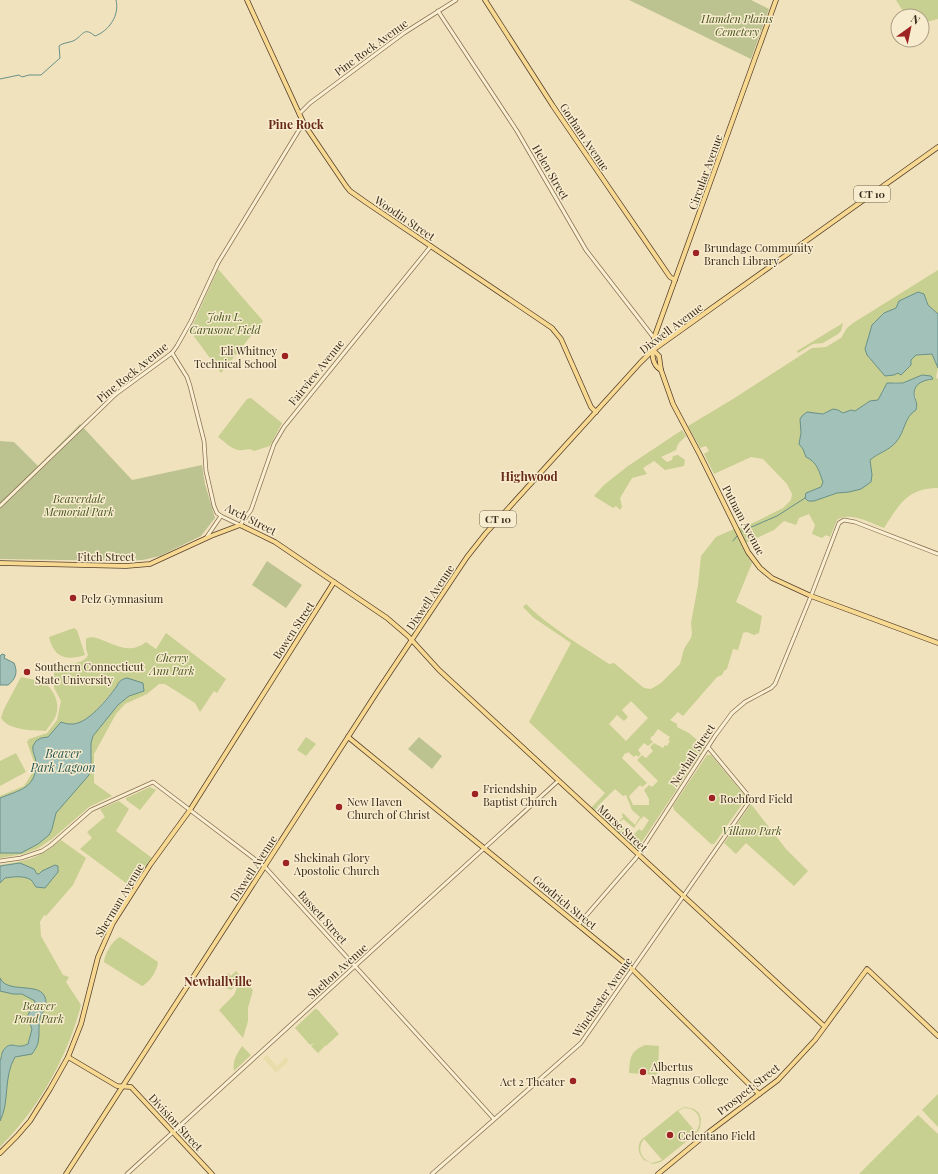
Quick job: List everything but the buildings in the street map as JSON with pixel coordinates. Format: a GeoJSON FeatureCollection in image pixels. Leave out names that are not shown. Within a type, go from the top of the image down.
{"type":"FeatureCollection","features":[{"type":"Feature","properties":{"kind":"main road","name":"Woodin Street"},"geometry":{"type":"LineString","coordinates":[[246,0],[304,124],[350,191],[552,328],[561,339],[591,407],[596,412]]}},
{"type":"Feature","properties":{"kind":"main road","name":"Gorham Avenue"},"geometry":{"type":"LineString","coordinates":[[485,0],[553,106],[670,277],[675,280]]}},
{"type":"Feature","properties":{"kind":"main road","name":"Circular Avenue"},"geometry":{"type":"LineString","coordinates":[[653,350],[654,338],[776,0]]}},
{"type":"Feature","properties":{"kind":"main road","name":"Dixwell Avenue"},"geometry":{"type":"LineString","coordinates":[[66,1174],[348,737],[481,539],[653,350],[938,147]]}},
{"type":"Feature","properties":{"kind":"main road","name":"Putnam Avenue"},"geometry":{"type":"LineString","coordinates":[[653,350],[653,362],[661,370]]}},
{"type":"Feature","properties":{"kind":"main road","name":"Putnam Avenue"},"geometry":{"type":"LineString","coordinates":[[653,350],[659,356],[661,370],[673,404],[754,561],[766,574],[811,596],[938,643]]}},
{"type":"Feature","properties":{"kind":"main road","name":"Fitch Street"},"geometry":{"type":"LineString","coordinates":[[0,563],[126,566],[150,564],[206,538],[240,525]]}},
{"type":"Feature","properties":{"kind":"main road","name":"Arch Street"},"geometry":{"type":"LineString","coordinates":[[240,525],[275,542],[387,618],[412,640]]}},
{"type":"Feature","properties":{"kind":"main road","name":"Bowen Street"},"geometry":{"type":"LineString","coordinates":[[268,687],[334,582]]}},
{"type":"Feature","properties":{"kind":"main road","name":"Morse Street"},"geometry":{"type":"LineString","coordinates":[[412,640],[436,667],[824,1026]]}},
{"type":"Feature","properties":{"kind":"main road","name":"Sherman Avenue"},"geometry":{"type":"LineString","coordinates":[[0,1153],[30,1121],[68,1058],[81,1024],[98,957],[105,937],[116,917],[141,878],[190,810],[268,687]]}},
{"type":"Feature","properties":{"kind":"main road","name":"Goodrich Street"},"geometry":{"type":"LineString","coordinates":[[348,737],[632,969],[759,1094]]}},
{"type":"Feature","properties":{"kind":"main road","name":"Prospect Street"},"geometry":{"type":"LineString","coordinates":[[658,1174],[782,1075],[815,1040],[867,969],[938,1036]]}},
{"type":"Feature","properties":{"kind":"main road","name":"Division Street"},"geometry":{"type":"LineString","coordinates":[[68,1058],[117,1086],[131,1087],[212,1174]]}},
{"type":"Feature","properties":{"kind":"street","name":"Pine Rock Avenue"},"geometry":{"type":"LineString","coordinates":[[299,114],[310,103],[404,33],[456,0]]}},
{"type":"Feature","properties":{"kind":"street","name":"Helen Street"},"geometry":{"type":"LineString","coordinates":[[438,11],[517,131],[586,250],[654,338]]}},
{"type":"Feature","properties":{"kind":"street","name":"Pine Rock Avenue"},"geometry":{"type":"LineString","coordinates":[[0,506],[116,394],[172,353],[192,321],[218,263],[304,124]]}},
{"type":"Feature","properties":{"kind":"street","name":"Fairview Avenue"},"geometry":{"type":"LineString","coordinates":[[240,525],[251,510],[274,444],[284,427],[431,246]]}},
{"type":"Feature","properties":{"kind":"street","name":"Arch Street"},"geometry":{"type":"LineString","coordinates":[[172,353],[187,377],[190,386],[204,441],[206,471],[214,506],[217,513],[221,516],[240,525]]}},
{"type":"Feature","properties":{"kind":"street"},"geometry":{"type":"LineString","coordinates":[[206,538],[221,516]]}},
{"type":"Feature","properties":{"kind":"street","name":"Newhall Street"},"geometry":{"type":"LineString","coordinates":[[578,924],[638,854],[726,721],[736,709],[745,702],[771,688],[775,684],[838,525],[842,521],[855,522],[938,554]]}},
{"type":"Feature","properties":{"kind":"street","name":"Winchester Avenue"},"geometry":{"type":"LineString","coordinates":[[432,1174],[581,1043],[751,799],[708,747]]}},
{"type":"Feature","properties":{"kind":"street","name":"Shelton Avenue"},"geometry":{"type":"LineString","coordinates":[[128,1174],[558,781]]}},
{"type":"Feature","properties":{"kind":"street","name":"Bassett Street"},"geometry":{"type":"LineString","coordinates":[[0,861],[21,858],[42,851],[91,810],[153,782],[265,867],[494,1119]]}},
{"type":"Feature","properties":{"kind":"shaded area"},"geometry":{"type":"Polygon","coordinates":[[[267,1055],[277,1066],[286,1057],[289,1061],[276,1073],[263,1058],[267,1055]]]}},
{"type":"Feature","properties":{"kind":"green space","name":"Hamden Plains Cemetery"},"geometry":{"type":"Polygon","coordinates":[[[629,0],[751,0],[769,9],[751,59],[629,0]]]}},
{"type":"Feature","properties":{"kind":"green space"},"geometry":{"type":"Polygon","coordinates":[[[896,0],[938,0],[938,19],[930,21],[930,8],[901,8],[896,0]]]}},
{"type":"Feature","properties":{"kind":"green space","name":"John L. Carusone Field"},"geometry":{"type":"Polygon","coordinates":[[[218,269],[263,321],[221,373],[190,331],[218,269]]]}},
{"type":"Feature","properties":{"kind":"green space"},"geometry":{"type":"Polygon","coordinates":[[[938,270],[938,314],[928,305],[927,300],[896,308],[884,313],[872,325],[865,349],[867,355],[885,376],[898,373],[916,355],[932,354],[938,368],[936,377],[938,379],[938,488],[919,491],[905,499],[894,512],[884,528],[854,517],[848,517],[837,520],[830,537],[826,535],[822,538],[812,534],[815,525],[809,514],[799,518],[796,525],[784,521],[774,530],[746,543],[739,528],[783,508],[791,500],[792,494],[787,484],[763,459],[751,457],[714,474],[704,454],[709,451],[706,446],[700,448],[688,426],[812,348],[826,347],[841,338],[847,328],[938,270]],[[922,375],[903,383],[894,382],[882,390],[881,396],[878,400],[870,401],[855,411],[851,410],[843,413],[833,410],[820,414],[807,412],[800,420],[801,433],[799,444],[806,457],[813,461],[817,467],[823,482],[821,487],[806,493],[814,501],[837,493],[849,492],[870,467],[870,460],[891,447],[899,438],[909,417],[916,410],[917,405],[915,387],[923,381],[932,379],[922,375]]]}},
{"type":"Feature","properties":{"kind":"green space"},"geometry":{"type":"Polygon","coordinates":[[[843,323],[841,331],[838,334],[823,343],[813,344],[798,353],[797,351],[843,323]]]}},
{"type":"Feature","properties":{"kind":"green space"},"geometry":{"type":"Polygon","coordinates":[[[251,398],[282,423],[270,446],[254,451],[250,449],[235,449],[230,447],[218,437],[247,399],[251,398]]]}},
{"type":"Feature","properties":{"kind":"green space","name":"Beaverdale Memorial Park"},"geometry":{"type":"Polygon","coordinates":[[[80,424],[132,480],[202,465],[205,484],[215,518],[201,536],[160,556],[143,560],[0,559],[0,441],[14,442],[38,466],[80,424]]]}},
{"type":"Feature","properties":{"kind":"green space"},"geometry":{"type":"Polygon","coordinates":[[[682,430],[686,436],[678,444],[676,450],[661,457],[667,462],[672,460],[673,456],[678,455],[685,460],[684,466],[665,470],[654,461],[643,468],[647,474],[632,478],[620,498],[622,507],[620,510],[616,506],[613,508],[594,496],[604,485],[628,466],[682,430]]]}},
{"type":"Feature","properties":{"kind":"green space"},"geometry":{"type":"Polygon","coordinates":[[[734,529],[752,563],[736,602],[762,616],[759,633],[754,635],[747,632],[743,633],[738,650],[733,649],[727,669],[722,675],[717,677],[683,716],[678,712],[670,720],[677,724],[677,727],[689,733],[705,747],[636,849],[591,808],[605,793],[529,722],[571,643],[534,618],[523,607],[526,604],[545,621],[566,636],[609,664],[614,663],[644,688],[651,689],[661,683],[680,664],[684,649],[691,638],[692,633],[691,623],[698,585],[701,556],[716,537],[734,529]],[[631,701],[622,710],[628,717],[624,721],[617,715],[609,724],[626,741],[648,718],[631,701]],[[658,729],[650,739],[653,742],[648,746],[644,743],[638,750],[641,754],[638,757],[636,755],[634,757],[628,752],[626,754],[625,753],[622,758],[647,783],[642,787],[640,785],[629,796],[633,805],[649,805],[649,799],[644,790],[649,785],[652,787],[658,781],[637,760],[642,755],[646,758],[653,751],[650,747],[654,743],[663,748],[665,745],[667,746],[670,741],[668,740],[670,737],[658,729]],[[615,789],[597,807],[615,825],[623,817],[623,813],[635,825],[640,817],[632,810],[626,795],[623,796],[615,789]],[[643,816],[642,819],[641,818],[634,828],[623,819],[619,823],[631,837],[639,829],[642,831],[649,820],[643,816]]]}},
{"type":"Feature","properties":{"kind":"green space"},"geometry":{"type":"Polygon","coordinates":[[[267,561],[302,585],[286,608],[252,585],[267,561]]]}},
{"type":"Feature","properties":{"kind":"green space"},"geometry":{"type":"Polygon","coordinates":[[[74,628],[77,630],[85,655],[72,658],[58,654],[54,650],[49,637],[74,628]]]}},
{"type":"Feature","properties":{"kind":"green space","name":"Cherry Ann Park"},"geometry":{"type":"Polygon","coordinates":[[[166,633],[226,679],[217,693],[214,691],[200,712],[195,703],[165,684],[159,684],[147,694],[125,704],[116,714],[94,754],[94,783],[112,796],[89,807],[52,839],[37,849],[23,854],[0,858],[0,796],[24,786],[32,773],[34,762],[27,742],[29,739],[47,733],[57,720],[61,701],[54,688],[54,668],[82,661],[86,658],[88,655],[86,649],[86,639],[91,637],[98,638],[120,647],[129,648],[137,647],[146,642],[156,649],[166,633]],[[127,678],[119,682],[60,758],[89,775],[90,745],[93,737],[102,724],[121,703],[132,694],[143,692],[137,682],[127,678]]]}},
{"type":"Feature","properties":{"kind":"green space"},"geometry":{"type":"Polygon","coordinates":[[[21,677],[46,684],[52,690],[56,698],[56,715],[46,731],[15,728],[1,718],[4,709],[21,677]]]}},
{"type":"Feature","properties":{"kind":"green space"},"geometry":{"type":"Polygon","coordinates":[[[306,737],[316,744],[306,756],[297,750],[306,737]]]}},
{"type":"Feature","properties":{"kind":"green space"},"geometry":{"type":"Polygon","coordinates":[[[419,737],[442,756],[432,769],[408,749],[419,737]]]}},
{"type":"Feature","properties":{"kind":"green space"},"geometry":{"type":"Polygon","coordinates":[[[16,753],[26,772],[0,786],[0,761],[16,753]]]}},
{"type":"Feature","properties":{"kind":"green space","name":"Rochford Field"},"geometry":{"type":"Polygon","coordinates":[[[707,755],[711,755],[745,796],[745,800],[714,844],[711,844],[674,810],[673,806],[707,755]]]}},
{"type":"Feature","properties":{"kind":"green space"},"geometry":{"type":"Polygon","coordinates":[[[150,787],[156,790],[140,810],[126,800],[126,798],[150,787]]]}},
{"type":"Feature","properties":{"kind":"green space"},"geometry":{"type":"Polygon","coordinates":[[[119,801],[129,809],[116,831],[152,858],[141,874],[130,886],[80,849],[92,838],[87,832],[105,817],[100,809],[119,801]]]}},
{"type":"Feature","properties":{"kind":"green space","name":"Villano Park"},"geometry":{"type":"Polygon","coordinates":[[[751,804],[786,849],[808,871],[794,886],[746,843],[736,854],[724,843],[751,804]]]}},
{"type":"Feature","properties":{"kind":"green space","name":"Beaver Pond Park"},"geometry":{"type":"Polygon","coordinates":[[[61,840],[86,858],[73,885],[46,916],[44,915],[40,922],[41,936],[63,975],[69,977],[66,982],[81,1005],[68,1044],[50,1081],[27,1116],[0,1147],[0,865],[33,858],[40,855],[61,840]]]}},
{"type":"Feature","properties":{"kind":"green space"},"geometry":{"type":"Polygon","coordinates":[[[120,937],[158,962],[153,976],[142,986],[104,962],[109,948],[114,941],[120,937]]]}},
{"type":"Feature","properties":{"kind":"green space"},"geometry":{"type":"Polygon","coordinates":[[[236,971],[253,990],[248,1008],[248,1021],[243,1038],[219,1010],[234,995],[237,988],[234,987],[231,990],[214,983],[221,976],[223,977],[228,973],[231,976],[236,971]]]}},
{"type":"Feature","properties":{"kind":"green space"},"geometry":{"type":"Polygon","coordinates":[[[315,1009],[317,1009],[339,1034],[326,1046],[322,1044],[325,1046],[318,1053],[311,1046],[314,1043],[310,1045],[295,1028],[315,1009]]]}},
{"type":"Feature","properties":{"kind":"green space"},"geometry":{"type":"Polygon","coordinates":[[[645,1045],[659,1046],[658,1073],[655,1075],[629,1073],[632,1056],[636,1050],[645,1045]]]}},
{"type":"Feature","properties":{"kind":"green space"},"geometry":{"type":"Polygon","coordinates":[[[242,1046],[251,1055],[234,1071],[234,1061],[242,1046]]]}},
{"type":"Feature","properties":{"kind":"green space"},"geometry":{"type":"Polygon","coordinates":[[[938,1094],[938,1127],[922,1110],[938,1094]]]}},
{"type":"Feature","properties":{"kind":"green space","name":"Celentano Field"},"geometry":{"type":"Polygon","coordinates":[[[685,1107],[694,1109],[699,1113],[701,1119],[700,1128],[697,1133],[661,1162],[653,1164],[644,1160],[640,1155],[639,1150],[641,1140],[678,1110],[685,1107]],[[684,1108],[678,1111],[696,1132],[699,1119],[696,1112],[684,1108]],[[644,1139],[640,1149],[642,1156],[652,1163],[662,1160],[644,1139]]]}},
{"type":"Feature","properties":{"kind":"green space"},"geometry":{"type":"Polygon","coordinates":[[[918,1115],[938,1134],[938,1174],[859,1174],[918,1115]]]}},
{"type":"Feature","properties":{"kind":"water"},"geometry":{"type":"Polygon","coordinates":[[[918,292],[924,294],[928,305],[938,314],[938,368],[932,354],[916,355],[911,360],[911,365],[901,375],[898,373],[885,376],[867,355],[865,349],[872,325],[884,313],[896,308],[899,301],[918,292]]]}},
{"type":"Feature","properties":{"kind":"water"},"geometry":{"type":"Polygon","coordinates":[[[922,375],[931,376],[933,379],[923,381],[914,390],[917,403],[916,410],[909,417],[896,442],[891,447],[870,460],[872,475],[871,482],[861,489],[837,493],[814,501],[808,501],[805,498],[806,493],[821,487],[823,482],[817,467],[813,461],[806,457],[799,444],[801,433],[800,419],[802,416],[807,412],[823,414],[833,409],[843,413],[851,410],[855,411],[870,401],[878,400],[887,383],[903,383],[922,375]]]}},
{"type":"Feature","properties":{"kind":"water"},"geometry":{"type":"Polygon","coordinates":[[[2,654],[5,655],[4,658],[14,663],[16,669],[13,680],[8,685],[0,685],[0,656],[2,654]]]}},
{"type":"Feature","properties":{"kind":"water","name":"Beaver Park Lagoon"},"geometry":{"type":"Polygon","coordinates":[[[127,678],[143,683],[144,691],[129,696],[118,705],[93,736],[91,743],[91,766],[89,775],[56,813],[49,835],[38,844],[21,853],[0,853],[0,798],[26,787],[34,777],[36,761],[33,746],[36,741],[41,738],[48,737],[61,722],[69,724],[83,721],[103,704],[119,682],[127,678]]]}},
{"type":"Feature","properties":{"kind":"water"},"geometry":{"type":"Polygon","coordinates":[[[20,863],[34,869],[37,874],[55,865],[58,866],[58,872],[45,888],[36,887],[31,880],[22,877],[5,878],[0,883],[0,866],[20,863]]]}},
{"type":"Feature","properties":{"kind":"water"},"geometry":{"type":"Polygon","coordinates":[[[0,978],[4,983],[11,986],[34,989],[40,992],[45,996],[46,1004],[40,1018],[38,1044],[32,1054],[15,1057],[11,1065],[5,1106],[0,1121],[0,1061],[2,1053],[5,1048],[10,1045],[22,1046],[28,1044],[32,1029],[27,1017],[35,1001],[22,994],[13,994],[0,991],[0,978]]]}},
{"type":"Feature","properties":{"kind":"waterway"},"geometry":{"type":"LineString","coordinates":[[0,79],[19,75],[22,77],[29,75],[41,75],[60,58],[59,46],[75,40],[84,32],[91,33],[95,36],[105,30],[115,17],[117,6],[116,0]]}},
{"type":"Feature","properties":{"kind":"waterway"},"geometry":{"type":"LineString","coordinates":[[742,531],[777,516],[805,498]]}},
{"type":"Feature","properties":{"kind":"waterway"},"geometry":{"type":"LineString","coordinates":[[733,541],[737,536]]}},
{"type":"Feature","properties":{"kind":"place","name":"Brundage Community Branch Library"},"geometry":{"type":"Point","coordinates":[696,253]}},
{"type":"Feature","properties":{"kind":"place","name":"Eli Whitney Technical School"},"geometry":{"type":"Point","coordinates":[285,356]}},
{"type":"Feature","properties":{"kind":"place","name":"Pelz Gymnasium"},"geometry":{"type":"Point","coordinates":[73,598]}},
{"type":"Feature","properties":{"kind":"place","name":"Southern Connecticut State University"},"geometry":{"type":"Point","coordinates":[27,672]}},
{"type":"Feature","properties":{"kind":"place","name":"Friendship Baptist Church"},"geometry":{"type":"Point","coordinates":[475,794]}},
{"type":"Feature","properties":{"kind":"place","name":"Rochford Field"},"geometry":{"type":"Point","coordinates":[712,798]}},
{"type":"Feature","properties":{"kind":"place","name":"New Haven Church of Christ"},"geometry":{"type":"Point","coordinates":[339,807]}},
{"type":"Feature","properties":{"kind":"place","name":"Shekinah Glory Apostolic Church"},"geometry":{"type":"Point","coordinates":[286,863]}},
{"type":"Feature","properties":{"kind":"place","name":"Albertus Magnus College"},"geometry":{"type":"Point","coordinates":[643,1072]}},
{"type":"Feature","properties":{"kind":"place","name":"Act 2 Theater"},"geometry":{"type":"Point","coordinates":[573,1081]}},
{"type":"Feature","properties":{"kind":"place","name":"Celentano Field"},"geometry":{"type":"Point","coordinates":[670,1135]}},
{"type":"Feature","properties":{"kind":"district","name":"Pine Rock"},"geometry":{"type":"Point","coordinates":[296,124]}},
{"type":"Feature","properties":{"kind":"district","name":"Highwood"},"geometry":{"type":"Point","coordinates":[529,476]}},
{"type":"Feature","properties":{"kind":"district","name":"Newhallville"},"geometry":{"type":"Point","coordinates":[218,981]}}]}
